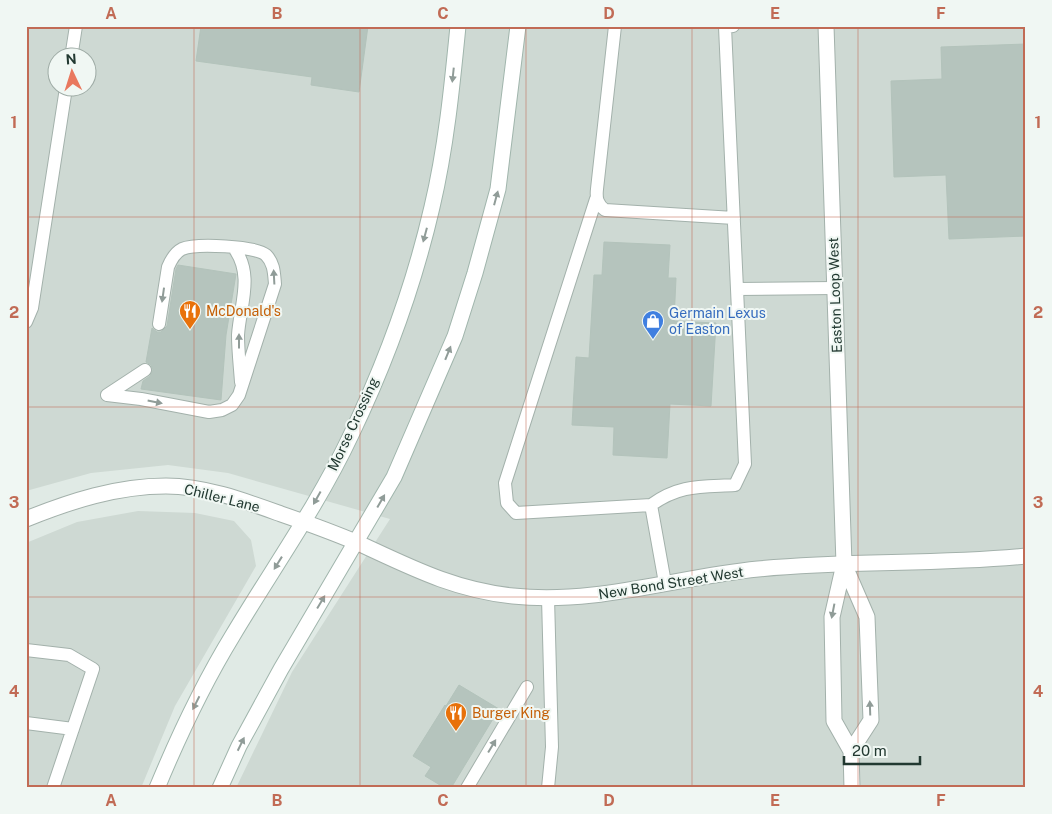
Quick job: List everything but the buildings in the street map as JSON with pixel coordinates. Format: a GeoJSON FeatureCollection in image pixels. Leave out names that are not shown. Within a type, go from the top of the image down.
{"type":"FeatureCollection","features":[{"type":"Feature","properties":{"kind":"street","name":"Morse Crossing"},"geometry":{"type":"LineString","coordinates":[[157,788],[209,677],[232,636],[304,522],[351,434],[393,335],[416,268],[432,206],[449,111],[458,26]]}},
{"type":"Feature","properties":{"kind":"street"},"geometry":{"type":"LineString","coordinates":[[220,788],[263,700],[394,478],[455,336],[475,273],[498,189],[518,26]]}},
{"type":"Feature","properties":{"kind":"street","name":"Easton Loop West"},"geometry":{"type":"LineString","coordinates":[[826,26],[844,564],[832,617],[834,721],[851,751],[852,788]]}},
{"type":"Feature","properties":{"kind":"street","name":"Chiller Lane"},"geometry":{"type":"LineString","coordinates":[[26,519],[69,502],[92,496],[119,490],[165,486],[187,487],[249,502],[328,531]]}},
{"type":"Feature","properties":{"kind":"street","name":"New Bond Street West"},"geometry":{"type":"LineString","coordinates":[[328,531],[429,576],[455,585],[482,592],[548,598],[595,596],[756,569],[997,559],[1026,556]]}},
{"type":"Feature","properties":{"kind":"street","name":"Easton Loop West"},"geometry":{"type":"LineString","coordinates":[[844,564],[867,618],[871,720],[851,751]]}},
{"type":"Feature","properties":{"kind":"lane"},"geometry":{"type":"LineString","coordinates":[[73,48],[76,26]]}},
{"type":"Feature","properties":{"kind":"lane"},"geometry":{"type":"LineString","coordinates":[[615,26],[596,199],[505,483],[507,503],[516,513],[652,505],[666,494],[687,488],[735,485],[745,464],[725,26]]}},
{"type":"Feature","properties":{"kind":"lane"},"geometry":{"type":"LineString","coordinates":[[715,26],[732,26]]}},
{"type":"Feature","properties":{"kind":"lane"},"geometry":{"type":"LineString","coordinates":[[26,322],[32,308],[64,98]]}},
{"type":"Feature","properties":{"kind":"lane"},"geometry":{"type":"LineString","coordinates":[[596,199],[605,210],[734,218]]}},
{"type":"Feature","properties":{"kind":"lane"},"geometry":{"type":"LineString","coordinates":[[145,370],[107,395],[141,399],[209,412],[222,410],[232,405],[241,390],[275,284],[274,270],[270,260],[264,253],[215,245],[192,246],[180,250],[168,267],[159,324]]}},
{"type":"Feature","properties":{"kind":"lane"},"geometry":{"type":"LineString","coordinates":[[234,248],[241,257],[245,276],[238,334],[241,390]]}},
{"type":"Feature","properties":{"kind":"lane"},"geometry":{"type":"LineString","coordinates":[[737,289],[835,288]]}},
{"type":"Feature","properties":{"kind":"lane"},"geometry":{"type":"LineString","coordinates":[[652,505],[665,583]]}},
{"type":"Feature","properties":{"kind":"lane"},"geometry":{"type":"LineString","coordinates":[[548,598],[552,747],[548,788]]}},
{"type":"Feature","properties":{"kind":"lane"},"geometry":{"type":"LineString","coordinates":[[26,650],[69,656],[93,669],[53,788]]}},
{"type":"Feature","properties":{"kind":"lane"},"geometry":{"type":"LineString","coordinates":[[467,788],[527,686]]}},
{"type":"Feature","properties":{"kind":"lane"},"geometry":{"type":"LineString","coordinates":[[26,723],[72,729]]}},
{"type":"Feature","properties":{"kind":"shaded area"},"geometry":{"type":"Polygon","coordinates":[[[26,26],[1026,26],[1026,788],[236,788],[292,672],[390,519],[228,473],[168,465],[91,473],[26,491],[26,26]]]}},
{"type":"Feature","properties":{"kind":"shaded area"},"geometry":{"type":"Polygon","coordinates":[[[138,511],[195,513],[234,521],[251,540],[256,566],[175,706],[141,788],[26,788],[26,543],[77,522],[138,511]]]}},
{"type":"Feature","properties":{"kind":"place","name":"McDonald's"},"geometry":{"type":"Point","coordinates":[190,330]}},
{"type":"Feature","properties":{"kind":"place","name":"Germain Lexus of Easton"},"geometry":{"type":"Point","coordinates":[653,340]}},
{"type":"Feature","properties":{"kind":"place","name":"Burger King"},"geometry":{"type":"Point","coordinates":[456,732]}}]}
